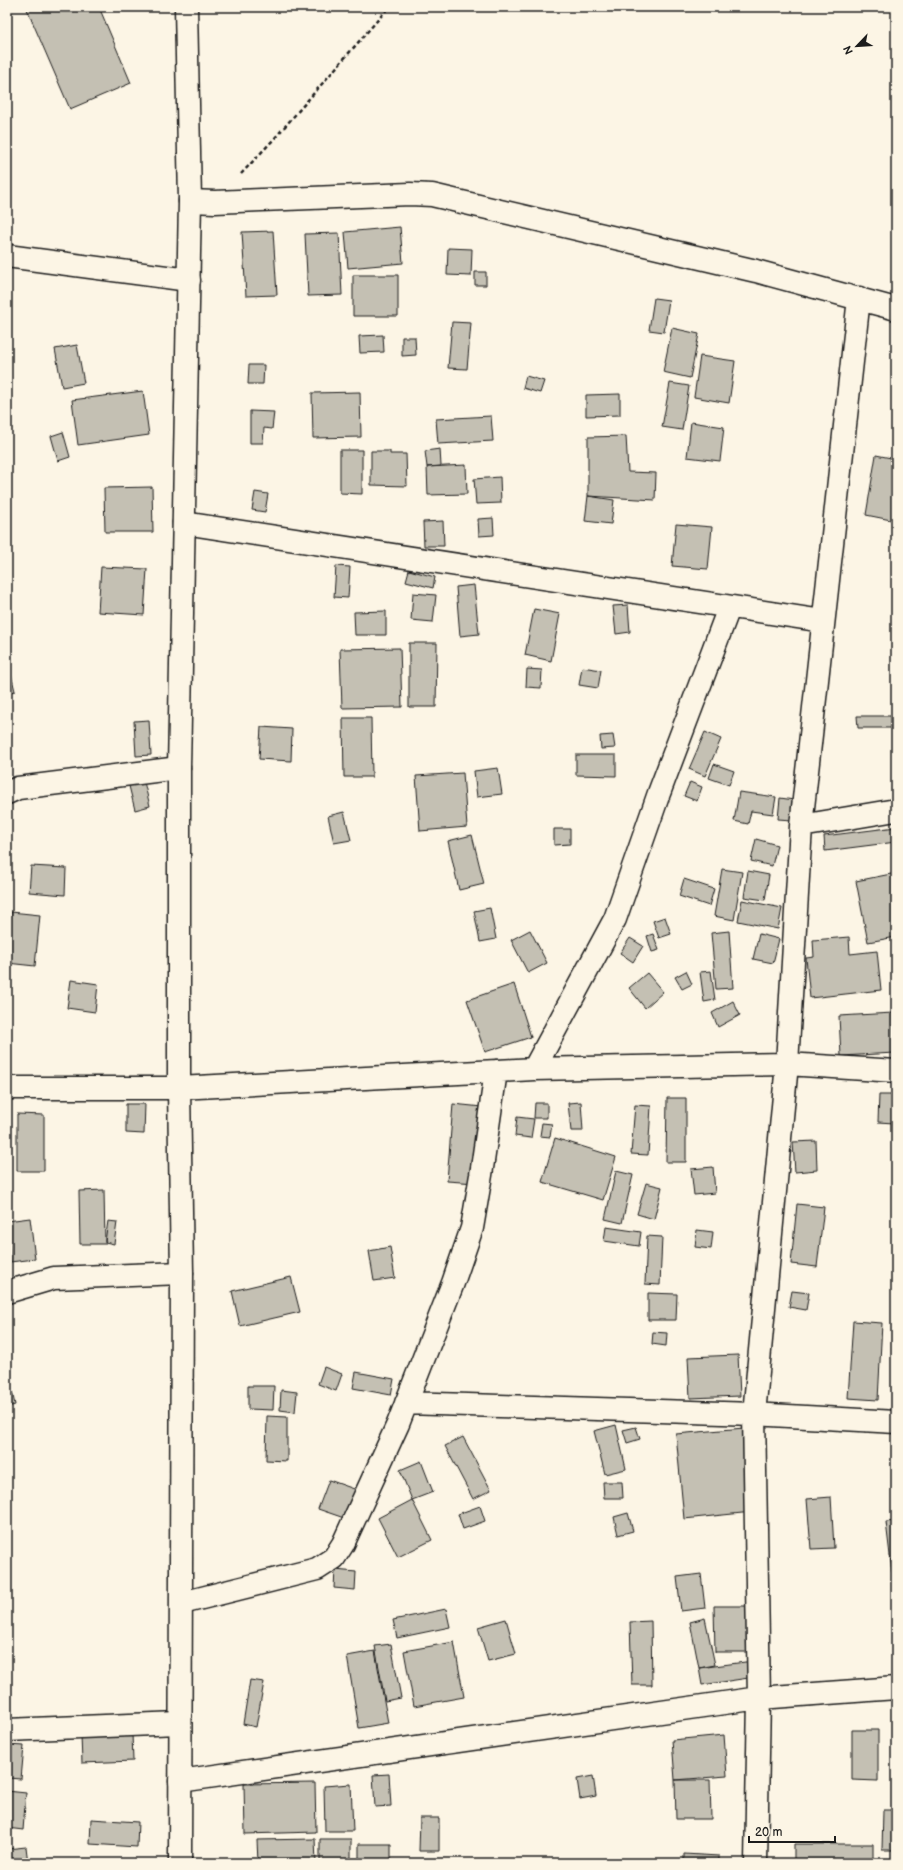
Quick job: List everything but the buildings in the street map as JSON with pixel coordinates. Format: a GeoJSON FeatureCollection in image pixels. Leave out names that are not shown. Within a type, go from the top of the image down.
{"type":"FeatureCollection","features":[{"type":"Feature","properties":{"kind":"street"},"geometry":{"type":"LineString","coordinates":[[180,1863],[179,1723],[182,1603],[182,1273],[179,1088],[179,768],[190,201],[186,7]]}},
{"type":"Feature","properties":{"kind":"street"},"geometry":{"type":"LineString","coordinates":[[190,201],[215,202],[410,194],[432,195],[756,271],[896,309]]}},
{"type":"Feature","properties":{"kind":"street"},"geometry":{"type":"LineString","coordinates":[[7,256],[189,280]]}},
{"type":"Feature","properties":{"kind":"street"},"geometry":{"type":"LineString","coordinates":[[756,1863],[759,1698],[754,1414],[788,1064],[801,826],[859,298]]}},
{"type":"Feature","properties":{"kind":"street"},"geometry":{"type":"LineString","coordinates":[[184,523],[729,608],[823,621]]}},
{"type":"Feature","properties":{"kind":"street"},"geometry":{"type":"LineString","coordinates":[[534,1069],[615,920],[659,793],[729,608]]}},
{"type":"Feature","properties":{"kind":"street"},"geometry":{"type":"LineString","coordinates":[[7,793],[18,788],[179,768]]}},
{"type":"Feature","properties":{"kind":"street"},"geometry":{"type":"LineString","coordinates":[[801,826],[896,810]]}},
{"type":"Feature","properties":{"kind":"street"},"geometry":{"type":"LineString","coordinates":[[7,1088],[179,1088],[534,1069],[788,1064],[896,1071]]}},
{"type":"Feature","properties":{"kind":"street"},"geometry":{"type":"LineString","coordinates":[[182,1603],[317,1569],[334,1558],[343,1544],[406,1403],[453,1283],[472,1228],[496,1071]]}},
{"type":"Feature","properties":{"kind":"street"},"geometry":{"type":"LineString","coordinates":[[7,1292],[54,1278],[182,1273]]}},
{"type":"Feature","properties":{"kind":"street"},"geometry":{"type":"LineString","coordinates":[[406,1403],[754,1414],[896,1422]]}},
{"type":"Feature","properties":{"kind":"street"},"geometry":{"type":"LineString","coordinates":[[180,1780],[759,1698],[896,1688]]}},
{"type":"Feature","properties":{"kind":"street"},"geometry":{"type":"LineString","coordinates":[[7,1730],[179,1723]]}},
{"type":"Feature","properties":{"kind":"path"},"geometry":{"type":"LineString","coordinates":[[215,202],[274,139],[389,7]]}}]}
